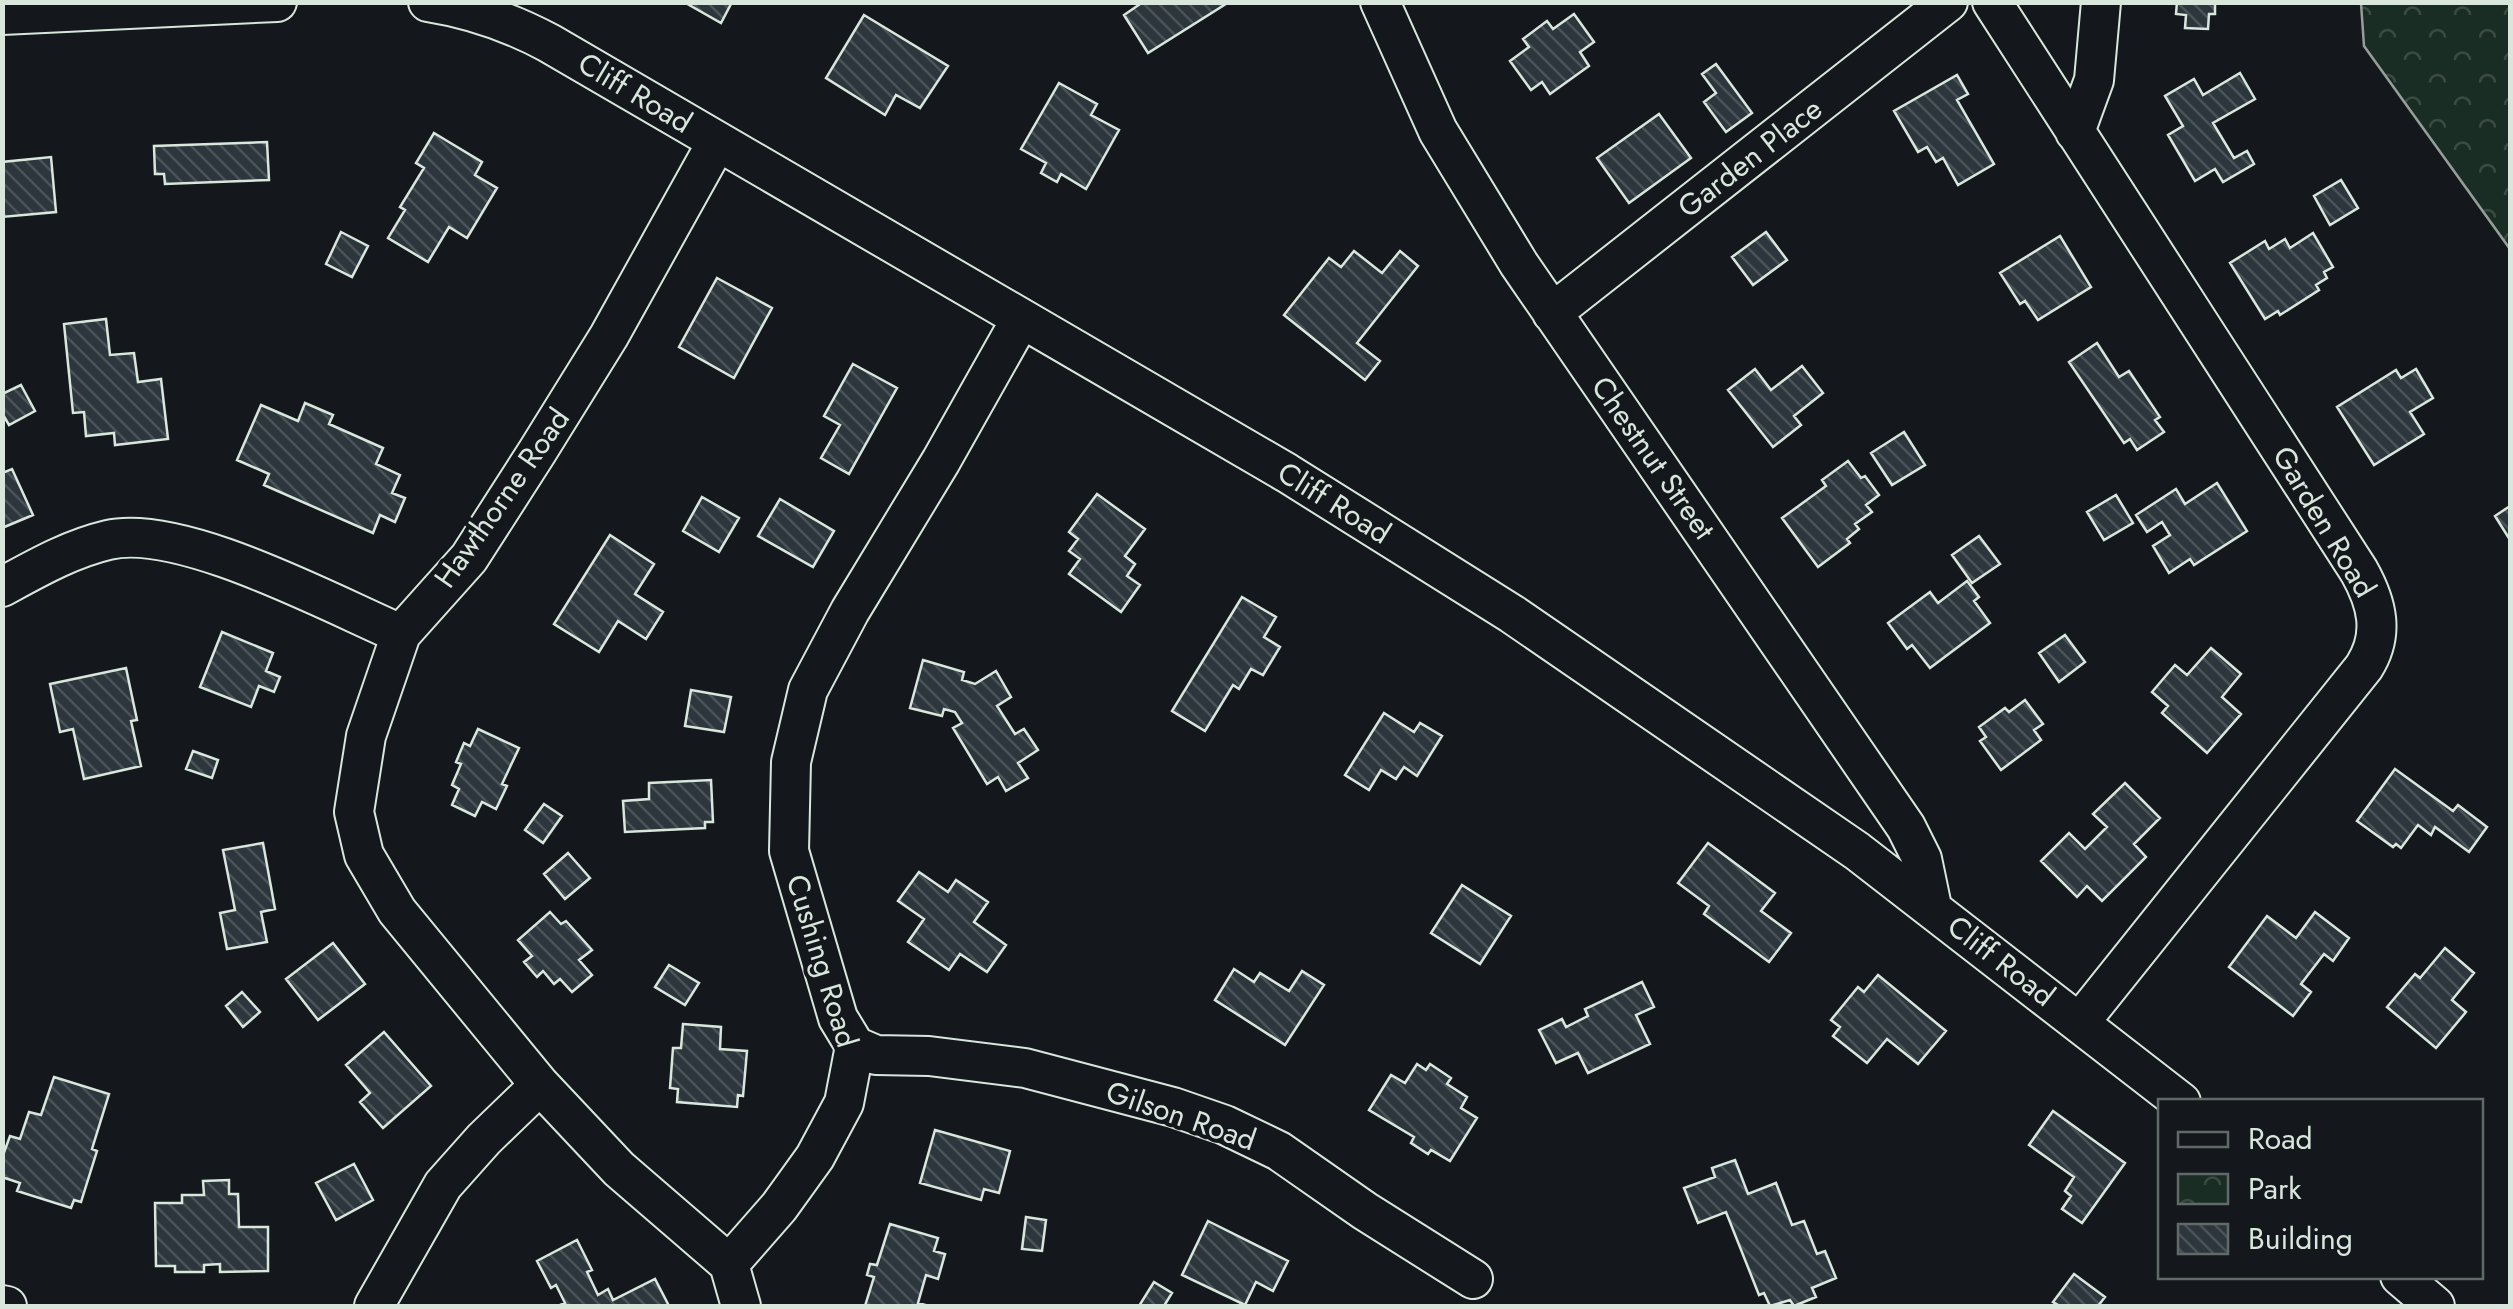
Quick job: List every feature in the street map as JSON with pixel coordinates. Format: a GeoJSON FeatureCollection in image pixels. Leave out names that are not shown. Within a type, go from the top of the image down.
{"type":"FeatureCollection","features":[{"type":"Feature","properties":{"kind":"street"},"geometry":{"type":"LineString","coordinates":[[2,15],[277,2]]}},
{"type":"Feature","properties":{"kind":"street","name":"Cliff Road"},"geometry":{"type":"LineString","coordinates":[[428,2],[541,19],[717,142],[1287,473],[1512,614],[1819,824],[2177,1099]]}},
{"type":"Feature","properties":{"kind":"street","name":"Chestnut Street"},"geometry":{"type":"LineString","coordinates":[[1380,2],[1450,154],[1552,314],[1894,806],[1922,859],[1932,907]]}},
{"type":"Feature","properties":{"kind":"street","name":"Garden Place"},"geometry":{"type":"LineString","coordinates":[[1552,314],[1948,2]]}},
{"type":"Feature","properties":{"kind":"street","name":"Garden Road"},"geometry":{"type":"LineString","coordinates":[[1992,2],[2359,571],[2378,623],[2375,646],[2364,667],[2080,1022]]}},
{"type":"Feature","properties":{"kind":"street"},"geometry":{"type":"LineString","coordinates":[[2075,132],[2094,80],[2102,2]]}},
{"type":"Feature","properties":{"kind":"street","name":"Hawthorne Road"},"geometry":{"type":"LineString","coordinates":[[401,634],[469,558],[538,452],[610,336],[717,142]]}},
{"type":"Feature","properties":{"kind":"street","name":"Cushing Road"},"geometry":{"type":"LineString","coordinates":[[729,1264],[779,1207],[815,1157],[844,1103],[855,1046],[838,1018],[789,850],[791,762],[808,690],[1021,318]]}},
{"type":"Feature","properties":{"kind":"street"},"geometry":{"type":"LineString","coordinates":[[2,587],[62,554],[112,539],[155,538],[236,563],[401,634],[366,736],[354,812],[364,855],[396,912],[540,1086],[620,1169],[729,1264],[741,1306]]}},
{"type":"Feature","properties":{"kind":"street","name":"Gilson Road"},"geometry":{"type":"LineString","coordinates":[[855,1046],[876,1054],[1025,1068],[1173,1107],[1225,1125],[1280,1150],[1365,1211],[1473,1278]]}},
{"type":"Feature","properties":{"kind":"street"},"geometry":{"type":"LineString","coordinates":[[374,1306],[443,1186],[484,1138],[540,1086]]}},
{"type":"Feature","properties":{"kind":"street"},"geometry":{"type":"LineString","coordinates":[[2403,1279],[2434,1306]]}},
{"type":"Feature","properties":{"kind":"green space"},"geometry":{"type":"Polygon","coordinates":[[[2361,3],[2510,3],[2510,249],[2364,46],[2361,3]]]}},
{"type":"Feature","properties":{"kind":"building"},"geometry":{"type":"Polygon","coordinates":[[[684,2],[732,2],[721,23],[684,2]]]}},
{"type":"Feature","properties":{"kind":"building"},"geometry":{"type":"Polygon","coordinates":[[[1143,2],[1229,2],[1148,53],[1124,15],[1143,2]]]}},
{"type":"Feature","properties":{"kind":"building"},"geometry":{"type":"Polygon","coordinates":[[[2177,2],[2215,2],[2215,14],[2209,14],[2208,29],[2185,28],[2186,15],[2176,14],[2177,2]]]}},
{"type":"Feature","properties":{"kind":"building"},"geometry":{"type":"Polygon","coordinates":[[[1574,14],[1594,42],[1580,52],[1589,66],[1550,94],[1542,82],[1531,90],[1510,61],[1529,47],[1523,39],[1547,21],[1553,29],[1574,14]]]}},
{"type":"Feature","properties":{"kind":"building"},"geometry":{"type":"Polygon","coordinates":[[[864,15],[948,66],[920,108],[896,95],[885,115],[826,78],[864,15]]]}},
{"type":"Feature","properties":{"kind":"building"},"geometry":{"type":"Polygon","coordinates":[[[1716,64],[1752,113],[1726,132],[1704,102],[1716,93],[1702,74],[1716,64]]]}},
{"type":"Feature","properties":{"kind":"building"},"geometry":{"type":"Polygon","coordinates":[[[2240,73],[2255,99],[2213,123],[2234,158],[2247,151],[2254,164],[2223,182],[2215,169],[2195,181],[2168,135],[2183,126],[2165,96],[2194,79],[2203,95],[2240,73]]]}},
{"type":"Feature","properties":{"kind":"building"},"geometry":{"type":"Polygon","coordinates":[[[1957,75],[1968,94],[1957,100],[1994,164],[1958,185],[1943,158],[1936,162],[1927,147],[1918,152],[1894,111],[1957,75]]]}},
{"type":"Feature","properties":{"kind":"building"},"geometry":{"type":"Polygon","coordinates":[[[1059,83],[1097,104],[1091,115],[1119,130],[1086,189],[1061,174],[1057,182],[1041,173],[1046,163],[1021,149],[1059,83]]]}},
{"type":"Feature","properties":{"kind":"building"},"geometry":{"type":"Polygon","coordinates":[[[1659,114],[1691,158],[1629,203],[1597,158],[1659,114]]]}},
{"type":"Feature","properties":{"kind":"building"},"geometry":{"type":"Polygon","coordinates":[[[434,133],[482,162],[475,175],[497,188],[467,238],[449,227],[428,262],[388,238],[405,210],[400,207],[424,168],[416,163],[434,133]]]}},
{"type":"Feature","properties":{"kind":"building"},"geometry":{"type":"Polygon","coordinates":[[[267,142],[269,180],[165,184],[164,174],[155,174],[154,146],[267,142]]]}},
{"type":"Feature","properties":{"kind":"building"},"geometry":{"type":"Polygon","coordinates":[[[51,157],[56,212],[2,217],[2,162],[51,157]]]}},
{"type":"Feature","properties":{"kind":"building"},"geometry":{"type":"Polygon","coordinates":[[[2341,180],[2358,208],[2330,225],[2314,196],[2341,180]]]}},
{"type":"Feature","properties":{"kind":"building"},"geometry":{"type":"Polygon","coordinates":[[[341,232],[368,246],[352,277],[326,264],[341,232]]]}},
{"type":"Feature","properties":{"kind":"building"},"geometry":{"type":"Polygon","coordinates":[[[1766,232],[1787,260],[1753,285],[1732,257],[1766,232]]]}},
{"type":"Feature","properties":{"kind":"building"},"geometry":{"type":"Polygon","coordinates":[[[2313,233],[2333,267],[2324,272],[2327,278],[2316,285],[2319,290],[2280,315],[2278,311],[2265,319],[2230,263],[2265,241],[2269,249],[2285,239],[2290,248],[2313,233]]]}},
{"type":"Feature","properties":{"kind":"building"},"geometry":{"type":"Polygon","coordinates":[[[2060,236],[2091,287],[2038,320],[2025,301],[2020,304],[2000,273],[2060,236]]]}},
{"type":"Feature","properties":{"kind":"building"},"geometry":{"type":"Polygon","coordinates":[[[1354,251],[1382,273],[1400,251],[1418,266],[1357,343],[1380,361],[1365,380],[1284,315],[1329,258],[1341,267],[1354,251]]]}},
{"type":"Feature","properties":{"kind":"building"},"geometry":{"type":"Polygon","coordinates":[[[717,278],[772,308],[734,378],[679,347],[717,278]]]}},
{"type":"Feature","properties":{"kind":"building"},"geometry":{"type":"Polygon","coordinates":[[[106,319],[110,355],[134,353],[138,382],[161,379],[168,439],[115,445],[114,433],[86,436],[84,412],[73,413],[64,324],[106,319]]]}},
{"type":"Feature","properties":{"kind":"building"},"geometry":{"type":"Polygon","coordinates":[[[2097,343],[2119,377],[2129,371],[2160,417],[2155,420],[2164,432],[2137,450],[2130,439],[2124,443],[2069,362],[2097,343]]]}},
{"type":"Feature","properties":{"kind":"building"},"geometry":{"type":"Polygon","coordinates":[[[853,364],[897,388],[849,474],[821,458],[840,425],[824,416],[853,364]]]}},
{"type":"Feature","properties":{"kind":"building"},"geometry":{"type":"Polygon","coordinates":[[[1802,366],[1823,393],[1794,416],[1801,425],[1773,447],[1728,390],[1755,369],[1771,390],[1802,366]]]}},
{"type":"Feature","properties":{"kind":"building"},"geometry":{"type":"Polygon","coordinates":[[[2416,369],[2433,398],[2410,412],[2424,434],[2374,465],[2337,407],[2396,370],[2401,378],[2416,369]]]}},
{"type":"Feature","properties":{"kind":"building"},"geometry":{"type":"Polygon","coordinates":[[[21,385],[35,411],[9,425],[2,413],[2,394],[21,385]]]}},
{"type":"Feature","properties":{"kind":"building"},"geometry":{"type":"Polygon","coordinates":[[[305,403],[333,415],[329,424],[383,448],[376,464],[400,475],[392,493],[405,498],[395,522],[380,515],[373,533],[264,485],[269,474],[237,460],[261,405],[298,421],[305,403]]]}},
{"type":"Feature","properties":{"kind":"building"},"geometry":{"type":"Polygon","coordinates":[[[1904,432],[1925,465],[1892,485],[1871,453],[1904,432]]]}},
{"type":"Feature","properties":{"kind":"building"},"geometry":{"type":"Polygon","coordinates":[[[1848,461],[1879,495],[1866,505],[1872,512],[1855,524],[1859,529],[1847,539],[1850,543],[1818,567],[1782,518],[1826,486],[1822,480],[1848,461]]]}},
{"type":"Feature","properties":{"kind":"building"},"geometry":{"type":"Polygon","coordinates":[[[12,469],[33,515],[2,528],[2,473],[12,469]]]}},
{"type":"Feature","properties":{"kind":"building"},"geometry":{"type":"Polygon","coordinates":[[[2217,483],[2247,531],[2194,565],[2190,559],[2169,573],[2153,546],[2170,535],[2162,522],[2147,532],[2136,515],[2176,489],[2185,504],[2217,483]]]}},
{"type":"Feature","properties":{"kind":"building"},"geometry":{"type":"Polygon","coordinates":[[[1097,494],[1145,529],[1125,556],[1135,564],[1127,576],[1140,585],[1121,612],[1069,574],[1080,559],[1069,551],[1078,539],[1069,532],[1097,494]]]}},
{"type":"Feature","properties":{"kind":"building"},"geometry":{"type":"Polygon","coordinates":[[[2116,495],[2133,523],[2104,540],[2087,512],[2116,495]]]}},
{"type":"Feature","properties":{"kind":"building"},"geometry":{"type":"Polygon","coordinates":[[[702,497],[739,518],[719,552],[683,531],[702,497]]]}},
{"type":"Feature","properties":{"kind":"building"},"geometry":{"type":"Polygon","coordinates":[[[780,499],[834,531],[813,567],[758,536],[780,499]]]}},
{"type":"Feature","properties":{"kind":"building"},"geometry":{"type":"Polygon","coordinates":[[[2510,506],[2510,540],[2495,516],[2510,506]]]}},
{"type":"Feature","properties":{"kind":"building"},"geometry":{"type":"Polygon","coordinates":[[[610,535],[654,564],[635,594],[663,612],[646,639],[618,621],[599,652],[554,624],[610,535]]]}},
{"type":"Feature","properties":{"kind":"building"},"geometry":{"type":"Polygon","coordinates":[[[1979,536],[2000,564],[1972,583],[1952,555],[1979,536]]]}},
{"type":"Feature","properties":{"kind":"building"},"geometry":{"type":"Polygon","coordinates":[[[1967,581],[1979,597],[1974,601],[1990,623],[1930,668],[1912,645],[1907,649],[1888,623],[1930,592],[1938,603],[1967,581]]]}},
{"type":"Feature","properties":{"kind":"building"},"geometry":{"type":"Polygon","coordinates":[[[1242,597],[1276,617],[1264,637],[1280,647],[1263,675],[1251,669],[1239,689],[1233,685],[1205,731],[1172,711],[1242,597]]]}},
{"type":"Feature","properties":{"kind":"building"},"geometry":{"type":"Polygon","coordinates":[[[222,632],[273,653],[266,671],[280,677],[274,692],[259,686],[251,707],[200,687],[222,632]]]}},
{"type":"Feature","properties":{"kind":"building"},"geometry":{"type":"Polygon","coordinates":[[[2065,635],[2085,662],[2059,682],[2039,653],[2065,635]]]}},
{"type":"Feature","properties":{"kind":"building"},"geometry":{"type":"Polygon","coordinates":[[[2211,648],[2241,674],[2222,697],[2241,714],[2207,753],[2162,713],[2168,706],[2152,692],[2175,665],[2187,675],[2211,648]]]}},
{"type":"Feature","properties":{"kind":"building"},"geometry":{"type":"Polygon","coordinates":[[[923,660],[964,672],[962,680],[975,684],[996,671],[1011,697],[997,706],[1015,734],[1024,729],[1038,750],[1018,763],[1028,778],[1006,791],[998,777],[987,784],[953,728],[962,723],[955,712],[944,709],[942,716],[910,708],[923,660]]]}},
{"type":"Feature","properties":{"kind":"building"},"geometry":{"type":"Polygon","coordinates":[[[126,668],[137,720],[131,721],[141,766],[84,779],[73,729],[60,732],[50,684],[126,668]]]}},
{"type":"Feature","properties":{"kind":"building"},"geometry":{"type":"Polygon","coordinates":[[[691,690],[731,697],[724,732],[685,726],[691,690]]]}},
{"type":"Feature","properties":{"kind":"building"},"geometry":{"type":"Polygon","coordinates":[[[2025,700],[2043,724],[2034,730],[2041,740],[2001,770],[1980,741],[1986,737],[1979,727],[2005,708],[2009,712],[2025,700]]]}},
{"type":"Feature","properties":{"kind":"building"},"geometry":{"type":"Polygon","coordinates":[[[1384,713],[1414,732],[1420,723],[1442,736],[1417,776],[1404,767],[1396,779],[1381,770],[1369,790],[1345,775],[1384,713]]]}},
{"type":"Feature","properties":{"kind":"building"},"geometry":{"type":"Polygon","coordinates":[[[478,729],[519,748],[502,784],[507,786],[496,809],[482,802],[475,816],[452,805],[459,789],[452,785],[464,743],[470,746],[478,729]]]}},
{"type":"Feature","properties":{"kind":"building"},"geometry":{"type":"Polygon","coordinates":[[[193,751],[218,760],[212,778],[186,769],[193,751]]]}},
{"type":"Feature","properties":{"kind":"building"},"geometry":{"type":"Polygon","coordinates":[[[2395,769],[2453,811],[2458,805],[2487,827],[2469,852],[2435,827],[2431,835],[2418,825],[2401,848],[2396,844],[2393,847],[2357,821],[2395,769]]]}},
{"type":"Feature","properties":{"kind":"building"},"geometry":{"type":"Polygon","coordinates":[[[711,780],[713,822],[705,822],[705,828],[625,832],[623,801],[649,799],[649,783],[711,780]]]}},
{"type":"Feature","properties":{"kind":"building"},"geometry":{"type":"Polygon","coordinates":[[[2125,783],[2160,818],[2134,844],[2146,857],[2102,901],[2087,886],[2077,897],[2041,861],[2069,833],[2085,849],[2107,827],[2093,814],[2125,783]]]}},
{"type":"Feature","properties":{"kind":"building"},"geometry":{"type":"Polygon","coordinates":[[[544,804],[562,816],[543,843],[525,830],[544,804]]]}},
{"type":"Feature","properties":{"kind":"building"},"geometry":{"type":"Polygon","coordinates":[[[263,843],[275,909],[261,912],[267,942],[227,949],[220,913],[235,910],[223,850],[263,843]]]}},
{"type":"Feature","properties":{"kind":"building"},"geometry":{"type":"Polygon","coordinates":[[[1708,843],[1775,893],[1761,911],[1791,933],[1769,962],[1704,914],[1709,906],[1678,883],[1708,843]]]}},
{"type":"Feature","properties":{"kind":"building"},"geometry":{"type":"Polygon","coordinates":[[[568,853],[590,878],[565,899],[544,874],[568,853]]]}},
{"type":"Feature","properties":{"kind":"building"},"geometry":{"type":"Polygon","coordinates":[[[919,872],[948,892],[956,880],[988,902],[974,922],[1006,945],[987,972],[960,954],[949,970],[908,942],[924,919],[898,901],[919,872]]]}},
{"type":"Feature","properties":{"kind":"building"},"geometry":{"type":"Polygon","coordinates":[[[1462,885],[1511,916],[1480,964],[1431,933],[1462,885]]]}},
{"type":"Feature","properties":{"kind":"building"},"geometry":{"type":"Polygon","coordinates":[[[550,912],[561,924],[566,921],[592,950],[579,960],[592,975],[572,992],[560,979],[554,984],[543,971],[537,977],[524,962],[532,956],[518,940],[550,912]]]}},
{"type":"Feature","properties":{"kind":"building"},"geometry":{"type":"Polygon","coordinates":[[[2315,912],[2349,938],[2333,961],[2324,954],[2301,984],[2311,992],[2293,1016],[2229,967],[2267,916],[2296,938],[2315,912]]]}},
{"type":"Feature","properties":{"kind":"building"},"geometry":{"type":"Polygon","coordinates":[[[333,943],[365,984],[318,1020],[286,979],[333,943]]]}},
{"type":"Feature","properties":{"kind":"building"},"geometry":{"type":"Polygon","coordinates":[[[2445,948],[2474,973],[2452,1000],[2466,1012],[2436,1048],[2387,1007],[2415,974],[2420,978],[2445,948]]]}},
{"type":"Feature","properties":{"kind":"building"},"geometry":{"type":"Polygon","coordinates":[[[669,965],[699,983],[685,1005],[655,987],[669,965]]]}},
{"type":"Feature","properties":{"kind":"building"},"geometry":{"type":"Polygon","coordinates":[[[1234,969],[1254,982],[1260,973],[1289,991],[1302,971],[1324,985],[1285,1045],[1215,1000],[1234,969]]]}},
{"type":"Feature","properties":{"kind":"building"},"geometry":{"type":"Polygon","coordinates":[[[1878,975],[1946,1031],[1918,1064],[1887,1039],[1867,1063],[1833,1036],[1840,1027],[1831,1020],[1858,987],[1864,992],[1878,975]]]}},
{"type":"Feature","properties":{"kind":"building"},"geometry":{"type":"Polygon","coordinates":[[[1642,982],[1654,1007],[1636,1015],[1650,1044],[1588,1073],[1578,1053],[1556,1063],[1539,1030],[1562,1019],[1566,1027],[1588,1016],[1585,1009],[1642,982]]]}},
{"type":"Feature","properties":{"kind":"building"},"geometry":{"type":"Polygon","coordinates":[[[242,992],[260,1012],[243,1027],[226,1006],[242,992]]]}},
{"type":"Feature","properties":{"kind":"building"},"geometry":{"type":"Polygon","coordinates":[[[683,1024],[721,1027],[720,1049],[747,1051],[743,1096],[738,1095],[737,1107],[677,1102],[678,1089],[670,1088],[673,1048],[681,1048],[683,1024]]]}},
{"type":"Feature","properties":{"kind":"building"},"geometry":{"type":"Polygon","coordinates":[[[384,1032],[431,1086],[383,1128],[360,1102],[370,1093],[346,1065],[384,1032]]]}},
{"type":"Feature","properties":{"kind":"building"},"geometry":{"type":"Polygon","coordinates":[[[1417,1064],[1426,1070],[1430,1064],[1451,1078],[1447,1084],[1467,1097],[1461,1108],[1477,1118],[1450,1161],[1431,1150],[1428,1154],[1411,1143],[1414,1137],[1369,1110],[1391,1075],[1405,1083],[1417,1064]]]}},
{"type":"Feature","properties":{"kind":"building"},"geometry":{"type":"Polygon","coordinates":[[[54,1077],[109,1094],[81,1202],[74,1200],[71,1208],[17,1191],[20,1183],[2,1177],[2,1158],[10,1136],[20,1139],[29,1112],[41,1115],[54,1077]]]}},
{"type":"Feature","properties":{"kind":"building"},"geometry":{"type":"Polygon","coordinates":[[[2053,1111],[2125,1163],[2082,1223],[2062,1209],[2071,1196],[2065,1191],[2074,1177],[2029,1145],[2053,1111]]]}},
{"type":"Feature","properties":{"kind":"building"},"geometry":{"type":"Polygon","coordinates":[[[935,1130],[1010,1151],[999,1193],[984,1189],[981,1200],[920,1183],[935,1130]]]}},
{"type":"Feature","properties":{"kind":"building"},"geometry":{"type":"Polygon","coordinates":[[[1735,1160],[1748,1194],[1776,1183],[1792,1225],[1804,1221],[1817,1254],[1825,1251],[1836,1278],[1812,1288],[1816,1297],[1794,1306],[1790,1300],[1770,1306],[1764,1293],[1759,1295],[1726,1212],[1698,1223],[1684,1188],[1715,1177],[1712,1168],[1735,1160]]]}},
{"type":"Feature","properties":{"kind":"building"},"geometry":{"type":"Polygon","coordinates":[[[354,1164],[373,1200],[336,1220],[316,1183],[354,1164]]]}},
{"type":"Feature","properties":{"kind":"building"},"geometry":{"type":"Polygon","coordinates":[[[229,1180],[229,1194],[238,1194],[239,1227],[268,1227],[268,1271],[220,1272],[220,1264],[204,1265],[204,1272],[175,1272],[175,1266],[156,1266],[155,1203],[182,1203],[182,1195],[204,1195],[203,1181],[229,1180]]]}},
{"type":"Feature","properties":{"kind":"building"},"geometry":{"type":"Polygon","coordinates":[[[1026,1217],[1046,1220],[1042,1251],[1022,1249],[1026,1217]]]}},
{"type":"Feature","properties":{"kind":"building"},"geometry":{"type":"Polygon","coordinates":[[[1208,1221],[1288,1261],[1273,1291],[1256,1282],[1245,1305],[1182,1275],[1208,1221]]]}},
{"type":"Feature","properties":{"kind":"building"},"geometry":{"type":"Polygon","coordinates":[[[890,1224],[938,1238],[934,1251],[945,1254],[938,1279],[926,1275],[918,1303],[929,1306],[865,1306],[874,1277],[867,1275],[870,1264],[877,1265],[890,1224]]]}},
{"type":"Feature","properties":{"kind":"building"},"geometry":{"type":"Polygon","coordinates":[[[577,1240],[592,1270],[587,1272],[598,1295],[608,1289],[613,1300],[655,1279],[669,1306],[558,1306],[565,1303],[556,1285],[551,1288],[537,1261],[577,1240]]]}},
{"type":"Feature","properties":{"kind":"building"},"geometry":{"type":"Polygon","coordinates":[[[2074,1274],[2105,1297],[2098,1306],[2060,1306],[2053,1302],[2074,1274]]]}},
{"type":"Feature","properties":{"kind":"building"},"geometry":{"type":"Polygon","coordinates":[[[1154,1282],[1172,1293],[1164,1306],[1139,1306],[1154,1282]]]}}]}
